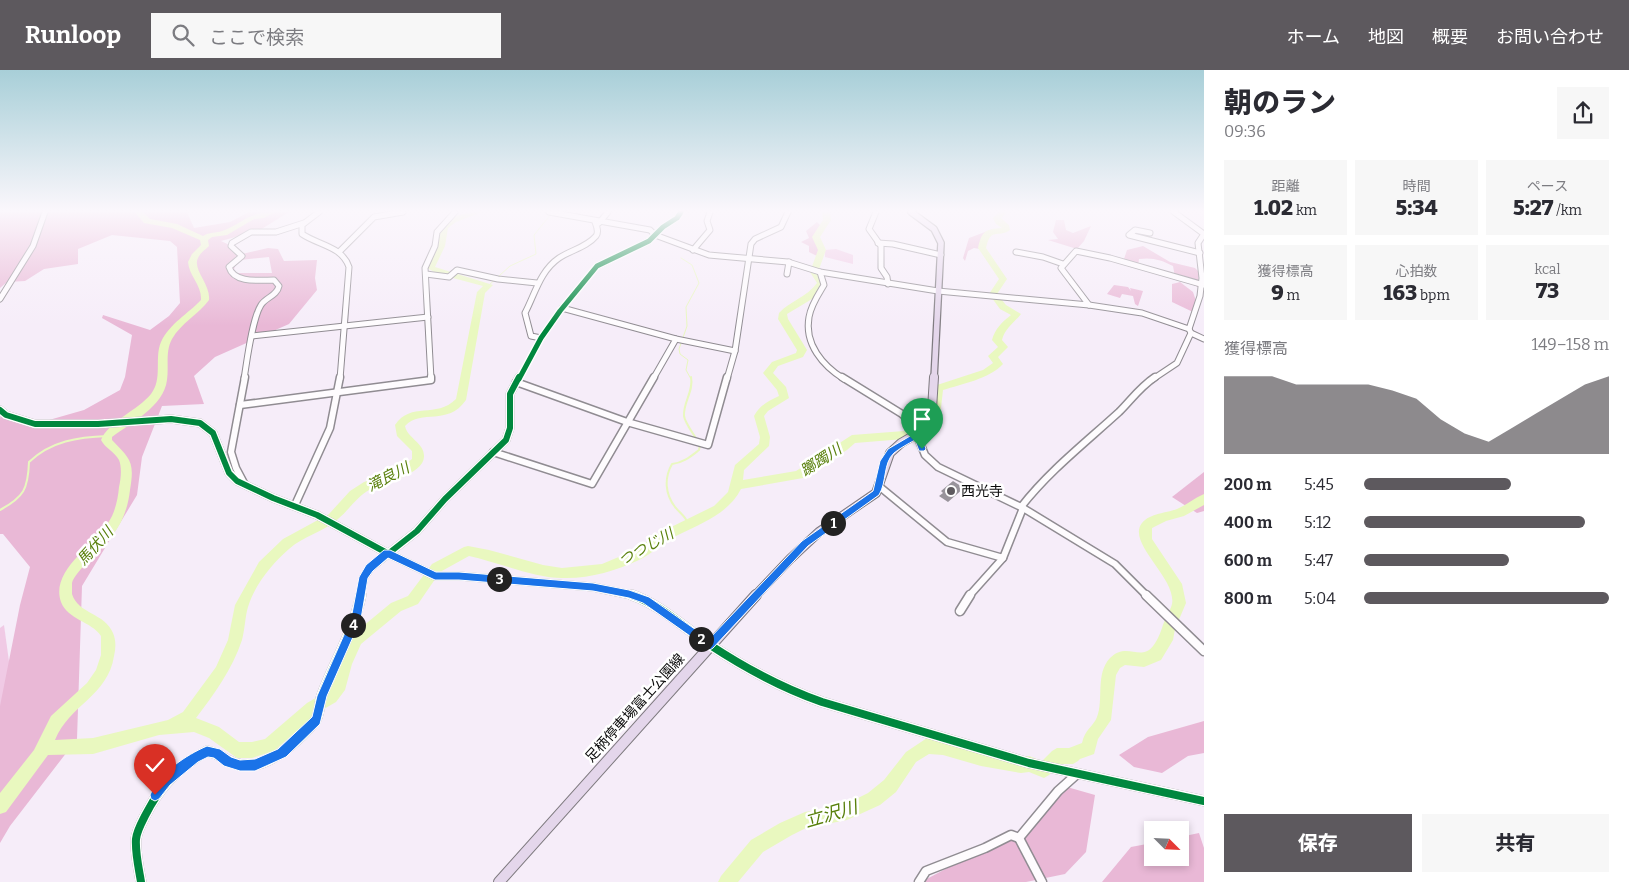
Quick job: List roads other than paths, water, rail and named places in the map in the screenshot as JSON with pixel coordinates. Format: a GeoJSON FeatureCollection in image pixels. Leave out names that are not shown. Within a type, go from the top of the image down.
{"type":"FeatureCollection","features":[{"type":"Feature","properties":{"kind":"main road"},"geometry":{"type":"LineString","coordinates":[[880,487],[884,461],[890,451],[917,434],[928,422],[932,409],[941,250]]}},
{"type":"Feature","properties":{"kind":"main road","name":"足柄停車場富士公園線"},"geometry":{"type":"LineString","coordinates":[[499,882],[710,645],[805,543],[876,493],[880,487]]}},
{"type":"Feature","properties":{"kind":"street"},"geometry":{"type":"LineString","coordinates":[[0,298],[11,278],[33,250]]}},
{"type":"Feature","properties":{"kind":"street"},"geometry":{"type":"LineString","coordinates":[[235,250],[242,256],[229,267],[230,271],[241,279],[274,280],[279,286],[278,291],[261,305],[252,336],[231,452],[236,468],[245,484]]}},
{"type":"Feature","properties":{"kind":"street"},"geometry":{"type":"LineString","coordinates":[[295,505],[326,440],[338,392],[349,267],[348,260],[334,250]]}},
{"type":"Feature","properties":{"kind":"street"},"geometry":{"type":"LineString","coordinates":[[240,405],[431,380],[426,262],[434,250]]}},
{"type":"Feature","properties":{"kind":"street"},"geometry":{"type":"LineString","coordinates":[[541,338],[531,336],[526,313],[537,283],[558,259],[574,250]]}},
{"type":"Feature","properties":{"kind":"street"},"geometry":{"type":"LineString","coordinates":[[141,882],[136,840],[140,825],[155,795],[166,781],[194,758],[207,751],[216,753],[228,762],[240,765],[255,765],[271,760],[282,753],[316,720],[320,711],[322,696],[356,619],[364,577],[370,568],[416,531],[445,499],[506,440],[510,428],[510,394],[541,338],[562,308],[598,266],[631,250]]}},
{"type":"Feature","properties":{"kind":"street"},"geometry":{"type":"LineString","coordinates":[[693,250],[709,255],[788,262],[816,271],[888,284],[938,291],[1089,305],[1142,313],[1190,331],[1204,339]]}},
{"type":"Feature","properties":{"kind":"street"},"geometry":{"type":"LineString","coordinates":[[516,382],[627,422],[708,445],[735,351],[750,250]]}},
{"type":"Feature","properties":{"kind":"street"},"geometry":{"type":"LineString","coordinates":[[881,250],[881,268],[887,277],[888,284]]}},
{"type":"Feature","properties":{"kind":"street"},"geometry":{"type":"LineString","coordinates":[[919,250],[941,255]]}},
{"type":"Feature","properties":{"kind":"street"},"geometry":{"type":"LineString","coordinates":[[1188,250],[1200,253]]}},
{"type":"Feature","properties":{"kind":"street"},"geometry":{"type":"LineString","coordinates":[[960,611],[967,599],[1002,558],[1022,508],[1037,486],[1121,410],[1143,385],[1177,363],[1190,331],[1204,285],[1199,250]]}},
{"type":"Feature","properties":{"kind":"street"},"geometry":{"type":"LineString","coordinates":[[1089,305],[1081,292],[1062,270],[1063,264],[1076,251],[1204,285]]}},
{"type":"Feature","properties":{"kind":"street"},"geometry":{"type":"LineString","coordinates":[[1016,252],[1043,257],[1063,264]]}},
{"type":"Feature","properties":{"kind":"street"},"geometry":{"type":"LineString","coordinates":[[796,264],[804,257]]}},
{"type":"Feature","properties":{"kind":"street"},"geometry":{"type":"LineString","coordinates":[[787,274],[788,262]]}},
{"type":"Feature","properties":{"kind":"street"},"geometry":{"type":"LineString","coordinates":[[426,274],[449,277],[457,270],[494,278],[537,283]]}},
{"type":"Feature","properties":{"kind":"street"},"geometry":{"type":"LineString","coordinates":[[816,271],[824,285],[810,310],[809,338],[819,357],[830,370],[902,414],[912,423],[925,455],[938,467],[1022,508],[1116,564],[1204,652]]}},
{"type":"Feature","properties":{"kind":"street"},"geometry":{"type":"LineString","coordinates":[[562,308],[676,339],[735,351]]}},
{"type":"Feature","properties":{"kind":"street"},"geometry":{"type":"LineString","coordinates":[[252,336],[428,317]]}},
{"type":"Feature","properties":{"kind":"street"},"geometry":{"type":"LineString","coordinates":[[493,452],[592,484],[676,339]]}},
{"type":"Feature","properties":{"kind":"street"},"geometry":{"type":"LineString","coordinates":[[0,410],[6,415],[35,424],[98,424],[184,420],[200,423],[213,433],[230,473],[237,480],[273,498],[317,514],[387,553],[435,576],[459,576],[593,587],[629,594],[646,600],[710,645],[790,691],[831,705],[1029,763],[1204,801]]}},
{"type":"Feature","properties":{"kind":"street"},"geometry":{"type":"LineString","coordinates":[[0,419],[6,415]]}},
{"type":"Feature","properties":{"kind":"street"},"geometry":{"type":"LineString","coordinates":[[880,487],[947,542],[1002,558]]}},
{"type":"Feature","properties":{"kind":"street"},"geometry":{"type":"LineString","coordinates":[[1019,838],[1058,791],[1077,774]]}},
{"type":"Feature","properties":{"kind":"street"},"geometry":{"type":"LineString","coordinates":[[919,882],[926,871],[985,848],[1010,835],[1019,838],[1042,882]]}},
{"type":"Feature","properties":{"kind":"waterway","name":"馬伏川"},"geometry":{"type":"LineString","coordinates":[[44,748],[56,721],[97,682],[108,655],[107,634],[96,622],[73,609],[68,603],[65,594],[67,579],[111,528],[117,519],[122,503],[126,476],[125,462],[122,455],[106,440],[108,435],[140,411],[155,396],[162,381],[162,358],[166,342],[172,331],[205,300],[204,288],[192,262],[201,250]]}},
{"type":"Feature","properties":{"kind":"waterway","name":"滝良川"},"geometry":{"type":"LineString","coordinates":[[173,725],[188,717],[221,672],[235,640],[242,605],[263,566],[287,543],[333,517],[354,494],[368,485],[402,473],[417,462],[419,457],[417,449],[401,433],[400,425],[406,419],[413,415],[445,412],[453,408],[461,400],[481,292],[489,285],[431,268],[439,250]]}},
{"type":"Feature","properties":{"kind":"waterway"},"geometry":{"type":"LineString","coordinates":[[489,285],[510,266],[536,254],[536,250]]}},
{"type":"Feature","properties":{"kind":"waterway","name":"つつじ川"},"geometry":{"type":"LineString","coordinates":[[736,485],[739,468],[764,446],[765,437],[759,416],[764,408],[784,398],[782,389],[768,373],[775,364],[800,355],[802,350],[783,319],[783,313],[814,294],[821,283],[814,272],[822,250]]}},
{"type":"Feature","properties":{"kind":"waterway","name":"躑躅川"},"geometry":{"type":"LineString","coordinates":[[931,427],[935,417],[938,388],[986,372],[998,364],[993,356],[1003,347],[997,340],[998,336],[1004,326],[1017,314],[1003,307],[993,294],[1003,279],[983,250]]}},
{"type":"Feature","properties":{"kind":"waterway"},"geometry":{"type":"LineString","coordinates":[[681,258],[692,265],[699,283],[686,307],[687,326],[679,349],[680,354],[688,360],[686,370],[691,379]]}},
{"type":"Feature","properties":{"kind":"waterway"},"geometry":{"type":"LineString","coordinates":[[691,377],[692,382],[684,416],[687,425],[697,440]]}},
{"type":"Feature","properties":{"kind":"waterway","name":"躑躅川"},"geometry":{"type":"LineString","coordinates":[[736,485],[799,475],[843,447],[852,439],[904,435]]}},
{"type":"Feature","properties":{"kind":"waterway"},"geometry":{"type":"LineString","coordinates":[[0,510],[15,501],[23,491],[26,486],[29,462],[37,455],[46,449],[76,439],[108,436]]}},
{"type":"Feature","properties":{"kind":"waterway"},"geometry":{"type":"LineString","coordinates":[[688,523],[669,497],[667,480],[672,464],[680,462],[699,450],[700,444]]}},
{"type":"Feature","properties":{"kind":"waterway","name":"つつじ川"},"geometry":{"type":"LineString","coordinates":[[44,748],[93,746],[159,728],[194,725],[214,732],[237,750],[252,750],[269,746],[312,708],[331,697],[340,685],[345,663],[356,640],[396,607],[413,600],[436,568],[468,551],[562,573],[603,569],[637,555],[665,536],[718,509],[732,495],[736,485]]}},
{"type":"Feature","properties":{"kind":"waterway","name":"立沢川"},"geometry":{"type":"LineString","coordinates":[[727,882],[757,846],[786,829],[805,820],[847,812],[874,799],[890,786],[911,757],[927,746],[943,747],[981,758],[1021,765],[1029,764],[1044,770],[1057,756],[1073,756],[1075,752],[1089,749],[1091,736],[1104,720],[1109,673],[1115,663],[1123,658],[1144,660],[1156,655],[1166,640],[1168,629],[1179,603],[1176,584],[1146,540],[1145,530],[1147,525],[1163,517],[1180,513],[1204,499]]}},
{"type":"Feature","properties":{"kind":"waterway","name":"馬伏川"},"geometry":{"type":"LineString","coordinates":[[0,806],[44,748]]}},
{"type":"Feature","properties":{"kind":"place","name":"西光寺"},"geometry":{"type":"Point","coordinates":[951,491]}}]}
